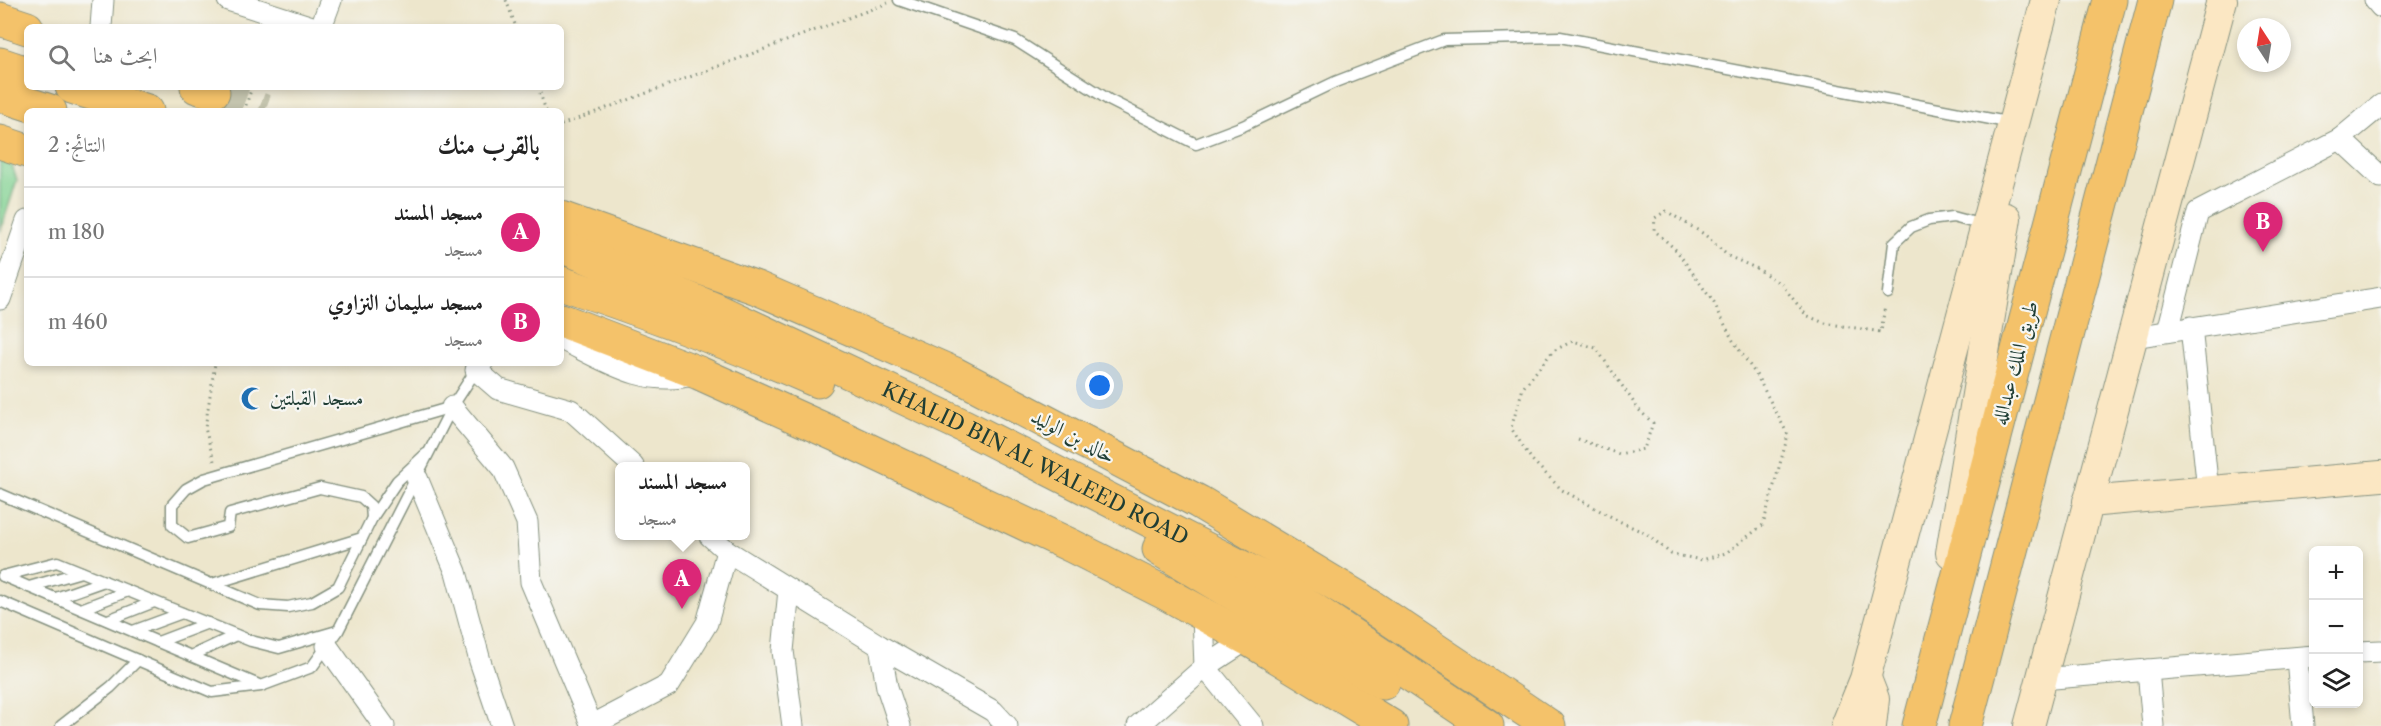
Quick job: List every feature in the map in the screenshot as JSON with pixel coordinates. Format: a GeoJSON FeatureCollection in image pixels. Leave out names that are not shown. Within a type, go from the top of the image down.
{"type":"FeatureCollection","features":[{"type":"Feature","properties":{"kind":"highway","name":"طريق الملك عبدالله"},"geometry":{"type":"LineString","coordinates":[[1918,726],[2110,0]]}},
{"type":"Feature","properties":{"kind":"highway","name":"طريق الملك عبدالله"},"geometry":{"type":"LineString","coordinates":[[1965,726],[2155,0]]}},
{"type":"Feature","properties":{"kind":"highway"},"geometry":{"type":"LineString","coordinates":[[0,19],[24,27]]}},
{"type":"Feature","properties":{"kind":"highway"},"geometry":{"type":"LineString","coordinates":[[0,64],[24,72]]}},
{"type":"Feature","properties":{"kind":"highway"},"geometry":{"type":"LineString","coordinates":[[81,90],[138,108]]}},
{"type":"Feature","properties":{"kind":"highway"},"geometry":{"type":"LineString","coordinates":[[0,95],[41,108]]}},
{"type":"Feature","properties":{"kind":"highway"},"geometry":{"type":"LineString","coordinates":[[0,142],[24,151]]}},
{"type":"Feature","properties":{"kind":"highway","name":"خالد بن الوليد"},"geometry":{"type":"LineString","coordinates":[[564,219],[757,288],[955,374],[1209,508],[1357,597],[1549,726]]}},
{"type":"Feature","properties":{"kind":"highway","name":"KHALID BIN AL WALEED ROAD"},"geometry":{"type":"LineString","coordinates":[[564,247],[714,309],[944,416],[1267,580],[1487,726]]}},
{"type":"Feature","properties":{"kind":"highway","name":"KHALID BIN AL WALEED ROAD"},"geometry":{"type":"LineString","coordinates":[[564,284],[648,312],[762,357],[855,398],[1068,502],[1182,561],[1351,662],[1448,726]]}},
{"type":"Feature","properties":{"kind":"highway"},"geometry":{"type":"LineString","coordinates":[[564,321],[699,373],[1072,546],[1167,594],[1248,639],[1391,726]]}},
{"type":"Feature","properties":{"kind":"main road"},"geometry":{"type":"LineString","coordinates":[[1846,726],[1865,679],[2046,0]]}},
{"type":"Feature","properties":{"kind":"main road"},"geometry":{"type":"LineString","coordinates":[[2027,722],[2042,679],[2222,0]]}},
{"type":"Feature","properties":{"kind":"main road"},"geometry":{"type":"LineString","coordinates":[[1930,681],[2036,38]]}},
{"type":"Feature","properties":{"kind":"main road"},"geometry":{"type":"LineString","coordinates":[[2088,502],[2381,476]]}},
{"type":"Feature","properties":{"kind":"main road"},"geometry":{"type":"LineString","coordinates":[[1865,679],[1873,692],[1874,699],[1871,726]]}},
{"type":"Feature","properties":{"kind":"street"},"geometry":{"type":"LineString","coordinates":[[101,24],[103,0]]}},
{"type":"Feature","properties":{"kind":"street"},"geometry":{"type":"LineString","coordinates":[[228,0],[303,24]]}},
{"type":"Feature","properties":{"kind":"street"},"geometry":{"type":"LineString","coordinates":[[322,24],[331,0]]}},
{"type":"Feature","properties":{"kind":"street"},"geometry":{"type":"LineString","coordinates":[[2375,0],[2381,7]]}},
{"type":"Feature","properties":{"kind":"street"},"geometry":{"type":"LineString","coordinates":[[2168,331],[2198,212],[2340,140],[2381,105]]}},
{"type":"Feature","properties":{"kind":"street"},"geometry":{"type":"LineString","coordinates":[[2340,140],[2381,177]]}},
{"type":"Feature","properties":{"kind":"street"},"geometry":{"type":"LineString","coordinates":[[1,293],[24,229]]}},
{"type":"Feature","properties":{"kind":"street"},"geometry":{"type":"LineString","coordinates":[[2134,337],[2381,298]]}},
{"type":"Feature","properties":{"kind":"street"},"geometry":{"type":"LineString","coordinates":[[2191,327],[2208,491]]}},
{"type":"Feature","properties":{"kind":"street"},"geometry":{"type":"LineString","coordinates":[[564,340],[638,376],[662,379],[699,373]]}},
{"type":"Feature","properties":{"kind":"street"},"geometry":{"type":"LineString","coordinates":[[479,367],[498,389],[570,410],[628,462]]}},
{"type":"Feature","properties":{"kind":"street"},"geometry":{"type":"LineString","coordinates":[[452,407],[503,468],[527,522],[531,582],[591,726],[669,685],[707,623],[727,551]]}},
{"type":"Feature","properties":{"kind":"street"},"geometry":{"type":"LineString","coordinates":[[417,478],[456,572],[480,662],[502,726]]}},
{"type":"Feature","properties":{"kind":"street"},"geometry":{"type":"LineString","coordinates":[[715,540],[727,551],[880,646],[993,711],[1007,726]]}},
{"type":"Feature","properties":{"kind":"street"},"geometry":{"type":"LineString","coordinates":[[789,590],[783,651],[793,726]]}},
{"type":"Feature","properties":{"kind":"street"},"geometry":{"type":"LineString","coordinates":[[1203,615],[1205,667],[1253,726]]}},
{"type":"Feature","properties":{"kind":"street"},"geometry":{"type":"LineString","coordinates":[[332,639],[377,724]]}},
{"type":"Feature","properties":{"kind":"street"},"geometry":{"type":"LineString","coordinates":[[1138,726],[1205,667],[1248,639]]}},
{"type":"Feature","properties":{"kind":"street"},"geometry":{"type":"LineString","coordinates":[[880,646],[887,687],[900,726]]}},
{"type":"Feature","properties":{"kind":"street"},"geometry":{"type":"LineString","coordinates":[[2363,652],[2381,651]]}},
{"type":"Feature","properties":{"kind":"street"},"geometry":{"type":"LineString","coordinates":[[2042,679],[2305,657],[2303,726]]}},
{"type":"Feature","properties":{"kind":"street"},"geometry":{"type":"LineString","coordinates":[[2148,670],[2153,726]]}},
{"type":"Feature","properties":{"kind":"lane"},"geometry":{"type":"LineString","coordinates":[[897,0],[1015,40],[1109,100],[1196,144],[1243,126],[1335,82],[1444,40],[1560,38],[2013,123]]}},
{"type":"Feature","properties":{"kind":"lane"},"geometry":{"type":"LineString","coordinates":[[1888,293],[1894,243],[1911,227],[1929,220],[1953,217],[1986,226]]}},
{"type":"Feature","properties":{"kind":"lane"},"geometry":{"type":"LineString","coordinates":[[0,601],[213,692],[261,686],[312,667],[332,639],[433,448],[452,407],[479,367]]}},
{"type":"Feature","properties":{"kind":"lane"},"geometry":{"type":"LineString","coordinates":[[372,518],[371,506],[361,497],[320,488],[230,513],[228,526],[188,538],[172,525],[172,505],[186,489],[204,479],[452,407]]}},
{"type":"Feature","properties":{"kind":"lane"},"geometry":{"type":"LineString","coordinates":[[0,494],[260,605],[288,607],[312,602],[338,586],[372,518],[398,481],[433,448]]}},
{"type":"Feature","properties":{"kind":"lane"},"geometry":{"type":"LineString","coordinates":[[212,584],[362,538]]}},
{"type":"Feature","properties":{"kind":"lane"},"geometry":{"type":"LineString","coordinates":[[2,575],[57,562],[236,635],[279,648],[332,639]]}},
{"type":"Feature","properties":{"kind":"lane"},"geometry":{"type":"LineString","coordinates":[[29,587],[81,572]]}},
{"type":"Feature","properties":{"kind":"lane"},"geometry":{"type":"LineString","coordinates":[[2,575],[261,686]]}},
{"type":"Feature","properties":{"kind":"lane"},"geometry":{"type":"LineString","coordinates":[[56,598],[104,581]]}},
{"type":"Feature","properties":{"kind":"lane"},"geometry":{"type":"LineString","coordinates":[[81,609],[128,591]]}},
{"type":"Feature","properties":{"kind":"lane"},"geometry":{"type":"LineString","coordinates":[[108,621],[154,602]]}},
{"type":"Feature","properties":{"kind":"lane"},"geometry":{"type":"LineString","coordinates":[[133,631],[182,613]]}},
{"type":"Feature","properties":{"kind":"lane"},"geometry":{"type":"LineString","coordinates":[[158,642],[208,623]]}},
{"type":"Feature","properties":{"kind":"lane"},"geometry":{"type":"LineString","coordinates":[[191,656],[236,635]]}},
{"type":"Feature","properties":{"kind":"lane"},"geometry":{"type":"LineString","coordinates":[[61,726],[111,687],[138,660]]}},
{"type":"Feature","properties":{"kind":"path"},"geometry":{"type":"LineString","coordinates":[[506,0],[515,24]]}},
{"type":"Feature","properties":{"kind":"path"},"geometry":{"type":"LineString","coordinates":[[564,124],[897,0]]}},
{"type":"Feature","properties":{"kind":"path"},"geometry":{"type":"LineString","coordinates":[[245,108],[251,90]]}},
{"type":"Feature","properties":{"kind":"path"},"geometry":{"type":"LineString","coordinates":[[539,90],[545,108]]}},
{"type":"Feature","properties":{"kind":"path"},"geometry":{"type":"LineString","coordinates":[[1578,439],[1619,453],[1644,449],[1653,423],[1639,410],[1596,348],[1573,341],[1553,351],[1523,388],[1512,428],[1532,460],[1562,490],[1647,534],[1671,554],[1702,560],[1725,553],[1763,525],[1788,435],[1756,376],[1732,339],[1714,303],[1677,251],[1654,230],[1655,218],[1666,211],[1704,234],[1728,256],[1758,269],[1782,285],[1806,315],[1824,323],[1881,332],[1888,293]]}},
{"type":"Feature","properties":{"kind":"path"},"geometry":{"type":"LineString","coordinates":[[215,366],[205,428],[218,475]]}},
{"type":"Feature","properties":{"kind":"green space"},"geometry":{"type":"Polygon","coordinates":[[[0,161],[12,165],[17,180],[0,232],[0,161]]]}},
{"type":"Feature","properties":{"kind":"tunnel"},"geometry":{"type":"LineString","coordinates":[[213,92],[257,108]]}},
{"type":"Feature","properties":{"kind":"place","name":"مسجد سليمان النزاوي"},"geometry":{"type":"Point","coordinates":[2263,252]}},
{"type":"Feature","properties":{"kind":"place","name":"مسجد القبلتين"},"geometry":{"type":"Point","coordinates":[252,398]}},
{"type":"Feature","properties":{"kind":"place","name":"مسجد المسند"},"geometry":{"type":"Point","coordinates":[682,609]}}]}
